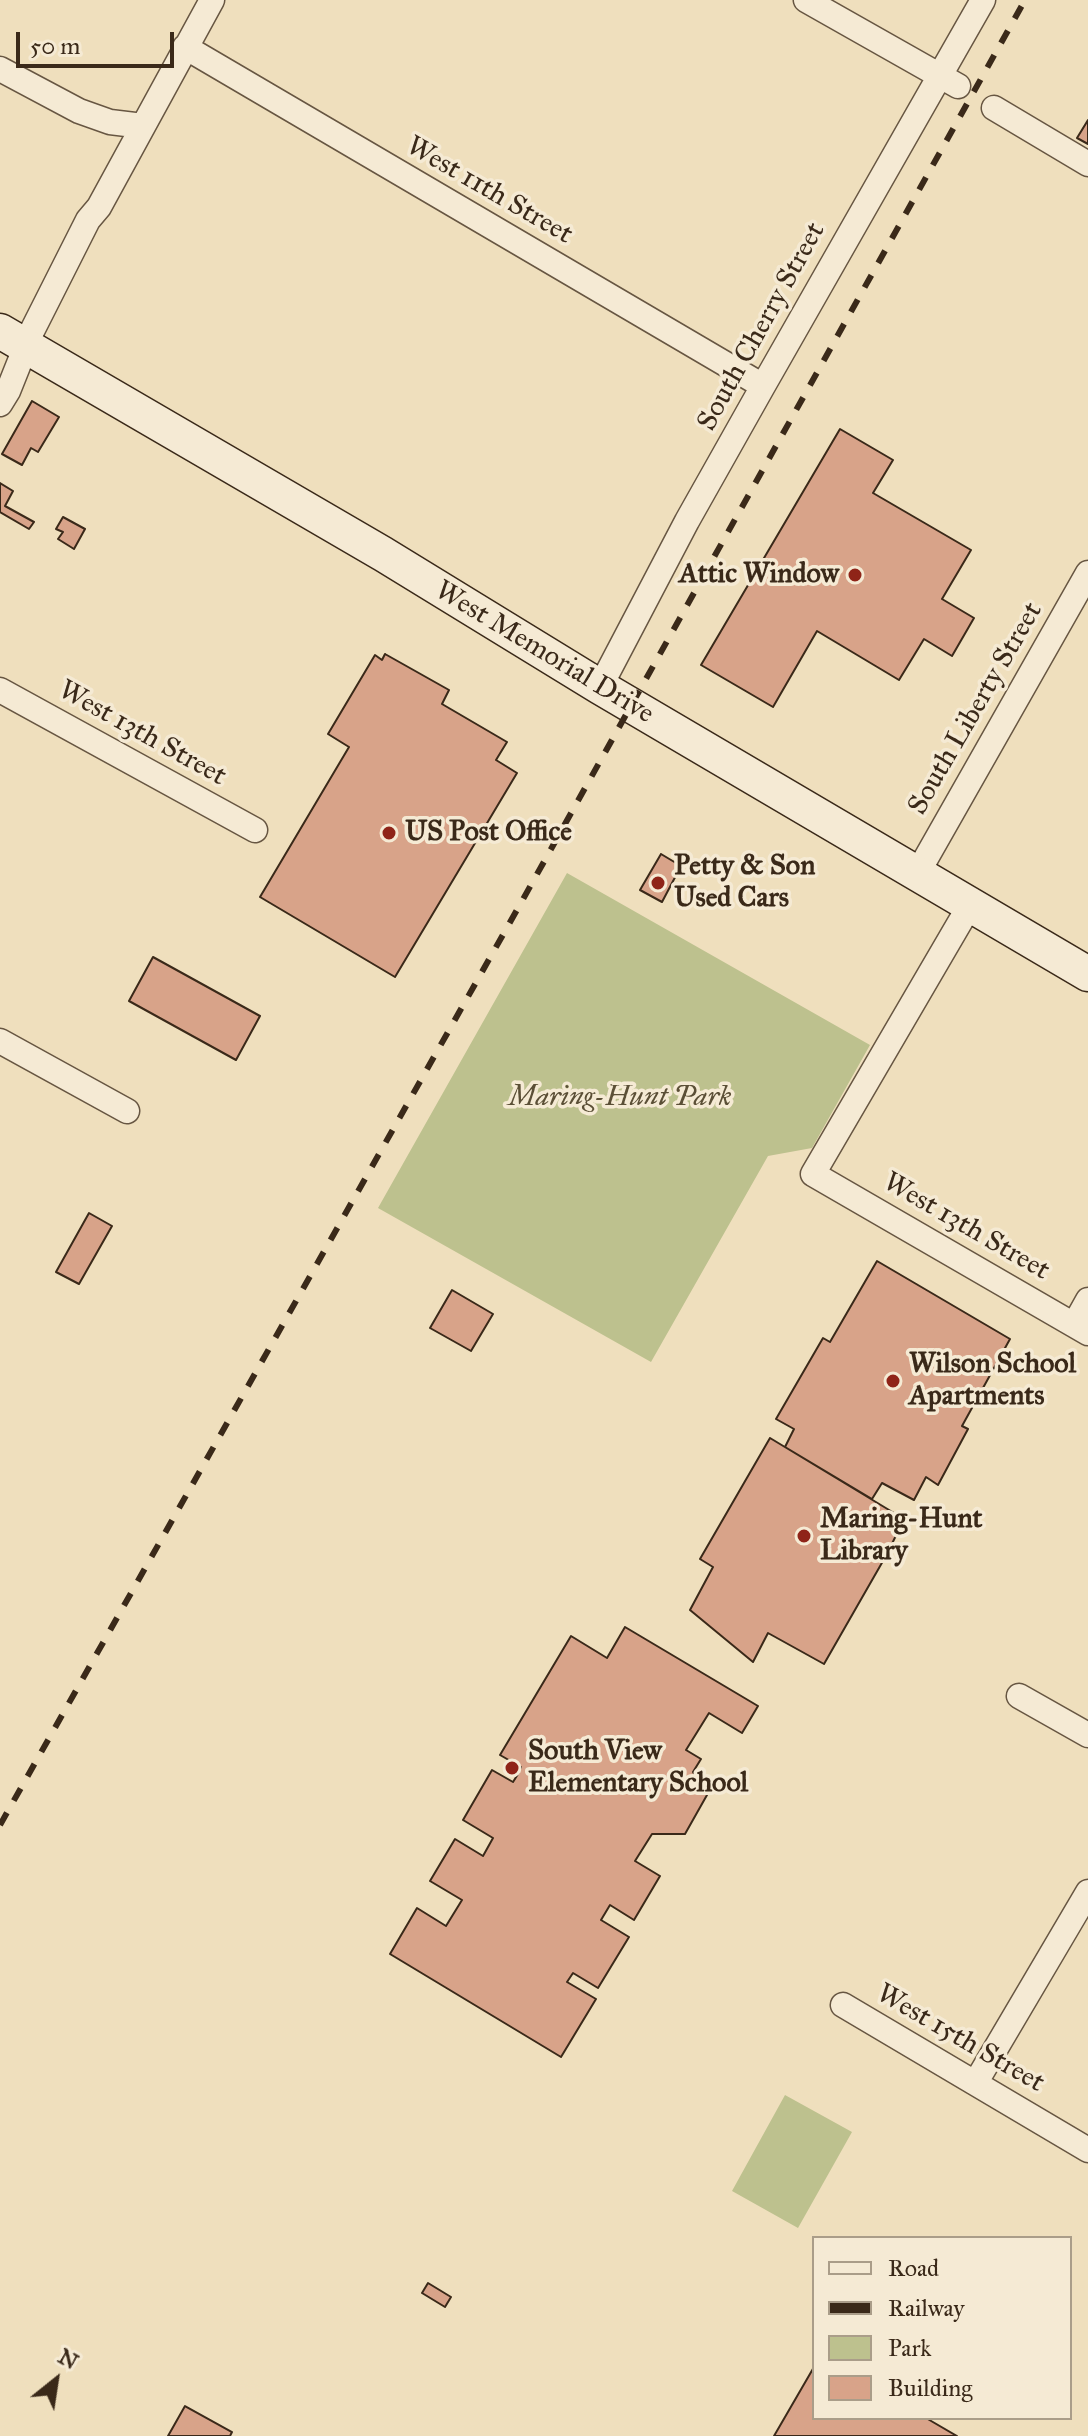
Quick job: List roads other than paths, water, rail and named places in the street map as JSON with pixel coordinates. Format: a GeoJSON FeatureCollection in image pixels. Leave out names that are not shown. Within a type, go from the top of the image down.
{"type":"FeatureCollection","features":[{"type":"Feature","properties":{"kind":"main road","name":"West Memorial Drive"},"geometry":{"type":"LineString","coordinates":[[13,339],[383,554],[600,687],[1088,974]]}},
{"type":"Feature","properties":{"kind":"street"},"geometry":{"type":"LineString","coordinates":[[0,404],[8,391],[13,339],[99,207],[212,0]]}},
{"type":"Feature","properties":{"kind":"street"},"geometry":{"type":"LineString","coordinates":[[806,0],[950,81]]}},
{"type":"Feature","properties":{"kind":"street","name":"South Cherry Street"},"geometry":{"type":"LineString","coordinates":[[600,687],[687,521],[922,104],[950,81],[983,0]]}},
{"type":"Feature","properties":{"kind":"street","name":"West 11th Street"},"geometry":{"type":"LineString","coordinates":[[185,47],[763,386]]}},
{"type":"Feature","properties":{"kind":"street"},"geometry":{"type":"LineString","coordinates":[[0,69],[79,111],[110,122],[143,126]]}},
{"type":"Feature","properties":{"kind":"street"},"geometry":{"type":"LineString","coordinates":[[994,108],[1088,164]]}},
{"type":"Feature","properties":{"kind":"street","name":"South Liberty Street"},"geometry":{"type":"LineString","coordinates":[[917,874],[1088,573]]}},
{"type":"Feature","properties":{"kind":"street","name":"West 13th Street"},"geometry":{"type":"LineString","coordinates":[[0,690],[255,830]]}},
{"type":"Feature","properties":{"kind":"street","name":"West 13th Street"},"geometry":{"type":"LineString","coordinates":[[970,905],[813,1174],[1081,1329]]}},
{"type":"Feature","properties":{"kind":"street"},"geometry":{"type":"LineString","coordinates":[[0,1041],[127,1111]]}},
{"type":"Feature","properties":{"kind":"street"},"geometry":{"type":"LineString","coordinates":[[1081,1329],[1088,1300]]}},
{"type":"Feature","properties":{"kind":"street"},"geometry":{"type":"LineString","coordinates":[[1019,1696],[1088,1735]]}},
{"type":"Feature","properties":{"kind":"street"},"geometry":{"type":"LineString","coordinates":[[976,2082],[1088,1892]]}},
{"type":"Feature","properties":{"kind":"street","name":"West 15th Street"},"geometry":{"type":"LineString","coordinates":[[843,2005],[1088,2150]]}},
{"type":"Feature","properties":{"kind":"railway"},"geometry":{"type":"LineString","coordinates":[[0,1825],[522,901],[1025,0]]}},
{"type":"Feature","properties":{"kind":"place","name":"Attic Window"},"geometry":{"type":"Point","coordinates":[855,575]}},
{"type":"Feature","properties":{"kind":"place","name":"US Post Office"},"geometry":{"type":"Point","coordinates":[389,833]}},
{"type":"Feature","properties":{"kind":"place","name":"Petty & Son Used Cars"},"geometry":{"type":"Point","coordinates":[658,883]}},
{"type":"Feature","properties":{"kind":"place","name":"Wilson School Apartments"},"geometry":{"type":"Point","coordinates":[893,1381]}},
{"type":"Feature","properties":{"kind":"place","name":"Maring-Hunt Library"},"geometry":{"type":"Point","coordinates":[804,1536]}},
{"type":"Feature","properties":{"kind":"place","name":"South View Elementary School"},"geometry":{"type":"Point","coordinates":[512,1768]}},
{"type":"Feature","properties":{"kind":"park label","name":"Maring-Hunt Park"},"geometry":{"type":"Point","coordinates":[620,1098]}}]}
